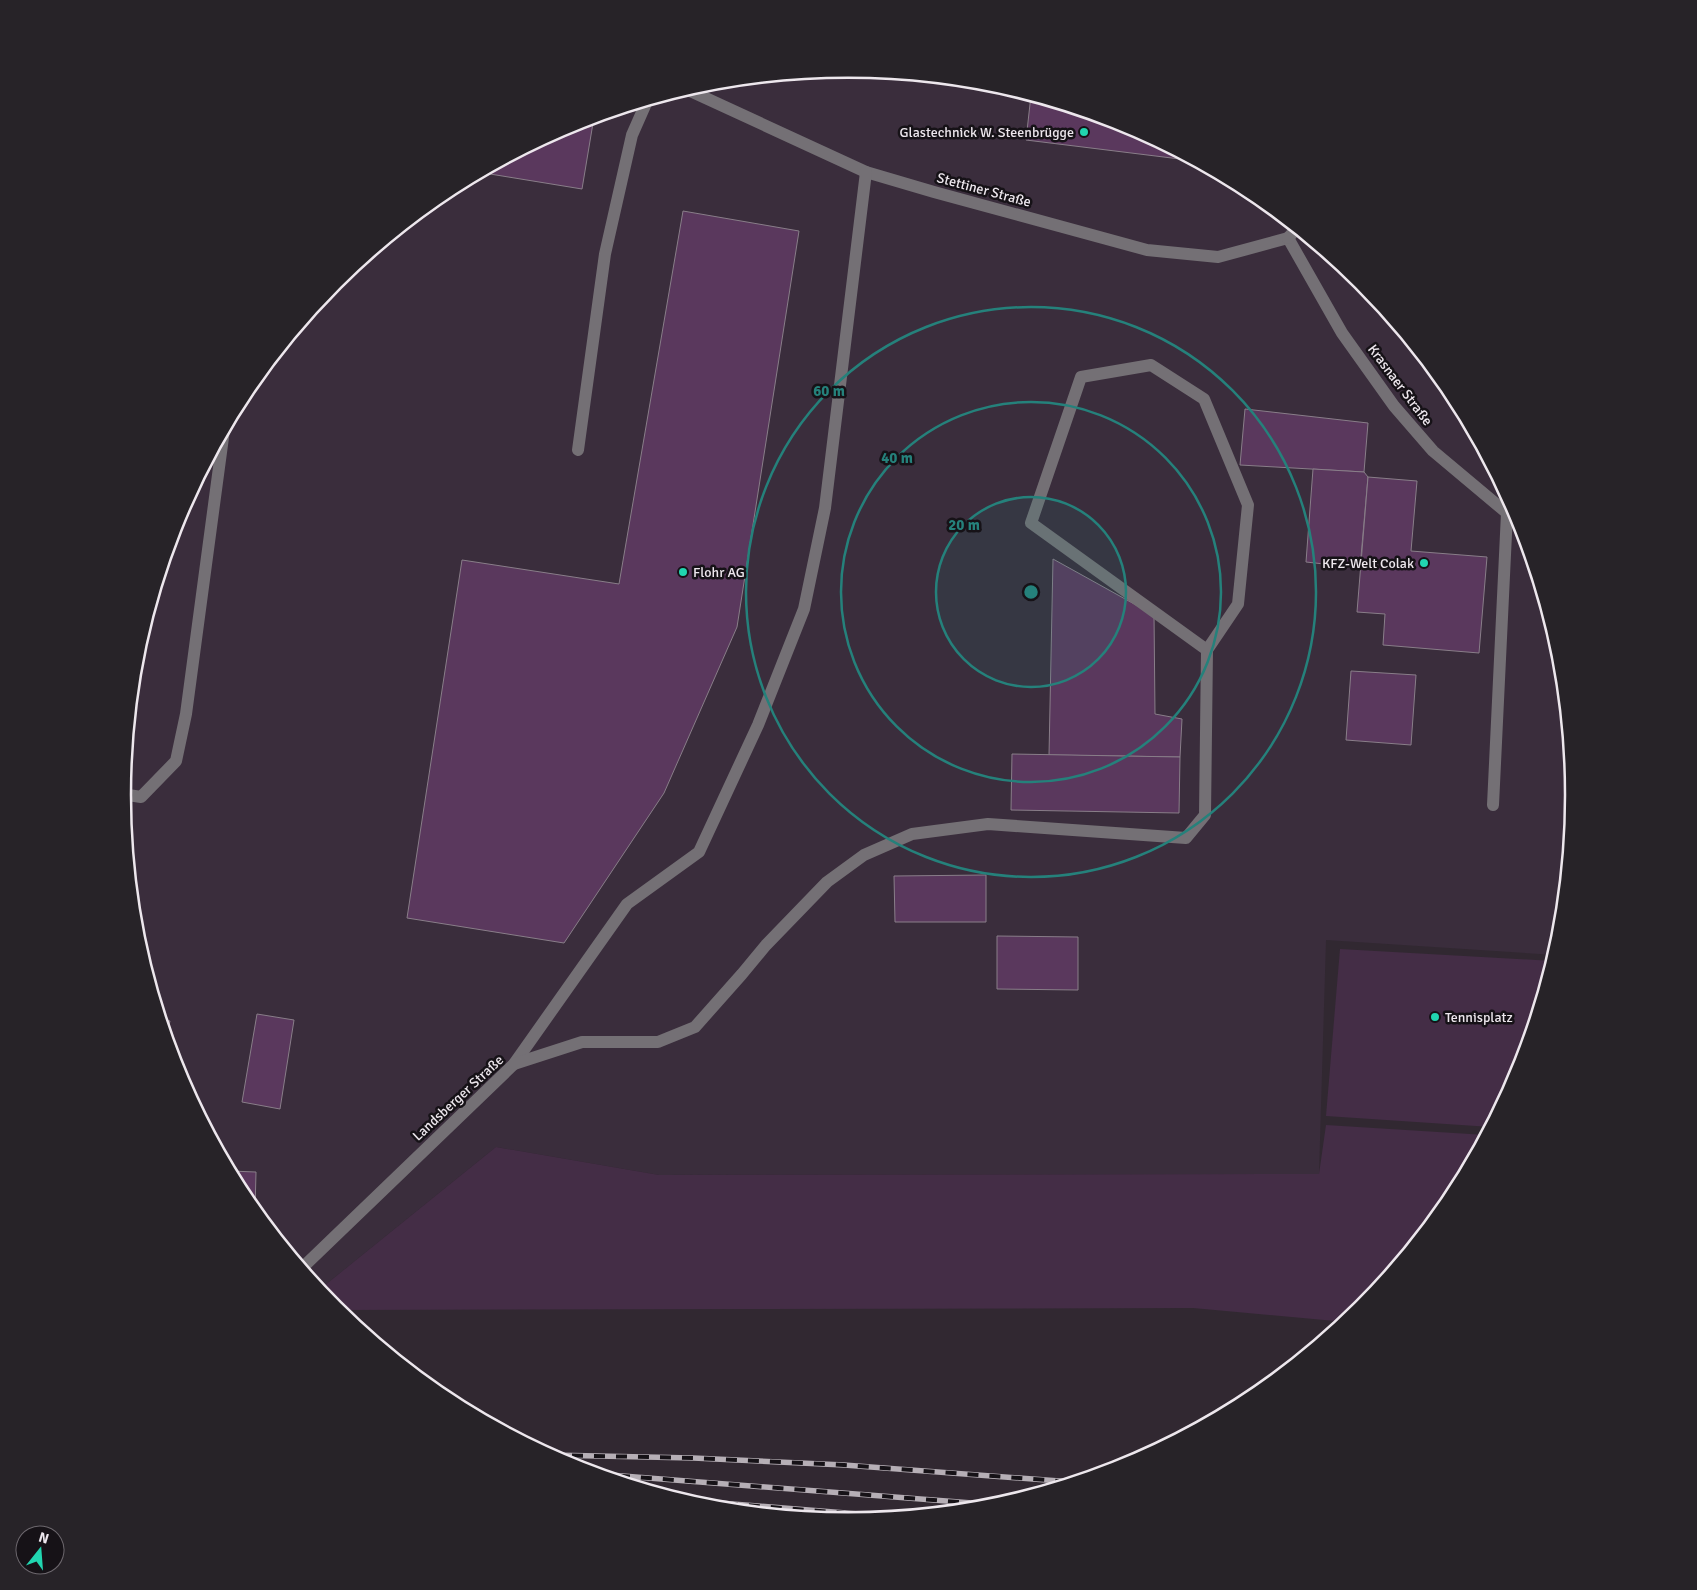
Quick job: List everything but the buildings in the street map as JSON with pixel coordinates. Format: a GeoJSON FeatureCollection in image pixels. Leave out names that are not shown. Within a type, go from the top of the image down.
{"type":"FeatureCollection","features":[{"type":"Feature","properties":{"kind":"street","name":"Stettiner Straße"},"geometry":{"type":"LineString","coordinates":[[697,94],[866,172],[1147,250],[1218,257],[1288,238]]}},
{"type":"Feature","properties":{"kind":"street"},"geometry":{"type":"LineString","coordinates":[[578,450],[604,254],[632,135],[644,108]]}},
{"type":"Feature","properties":{"kind":"street"},"geometry":{"type":"LineString","coordinates":[[514,1064],[627,904],[698,852],[762,716],[804,609],[824,508],[866,172]]}},
{"type":"Feature","properties":{"kind":"street"},"geometry":{"type":"LineString","coordinates":[[1288,238],[1293,232]]}},
{"type":"Feature","properties":{"kind":"street","name":"Krasnaer Straße"},"geometry":{"type":"LineString","coordinates":[[1288,238],[1342,333],[1394,406],[1433,452],[1507,513]]}},
{"type":"Feature","properties":{"kind":"street"},"geometry":{"type":"LineString","coordinates":[[1151,365],[1204,399],[1248,505],[1238,604],[1207,650],[1032,523],[1081,376],[1151,365]]}},
{"type":"Feature","properties":{"kind":"street"},"geometry":{"type":"LineString","coordinates":[[131,796],[140,797],[176,761],[186,714],[222,446]]}},
{"type":"Feature","properties":{"kind":"street"},"geometry":{"type":"LineString","coordinates":[[1493,806],[1507,513]]}},
{"type":"Feature","properties":{"kind":"street","name":"Landsberger Straße"},"geometry":{"type":"LineString","coordinates":[[306,1264],[514,1064],[582,1042],[658,1042],[695,1027],[766,945],[827,882],[864,854],[912,834],[988,824],[1186,838],[1205,815],[1207,650]]}},
{"type":"Feature","properties":{"kind":"shaded area"},"geometry":{"type":"Polygon","coordinates":[[[848,78],[895,79],[988,91],[1034,102],[1123,132],[1166,151],[1247,198],[1322,256],[1356,288],[1418,358],[1470,436],[1511,520],[1528,564],[1542,609],[1560,701],[1566,795],[1560,889],[1548,955],[1326,940],[1319,1174],[659,1175],[496,1147],[325,1285],[279,1232],[252,1194],[227,1154],[205,1112],[169,1026],[155,981],[145,935],[137,889],[131,795],[137,701],[155,609],[169,564],[186,520],[227,436],[279,358],[341,288],[375,256],[450,198],[531,151],[574,132],[663,102],[709,91],[802,79],[848,78]]]}},
{"type":"Feature","properties":{"kind":"shaded area","name":"Tennisplatz"},"geometry":{"type":"Polygon","coordinates":[[[1340,949],[1546,961],[1528,1026],[1511,1070],[1484,1127],[1326,1116],[1340,949]]]}},
{"type":"Feature","properties":{"kind":"shaded area"},"geometry":{"type":"Polygon","coordinates":[[[1326,1125],[1480,1135],[1445,1194],[1418,1232],[1388,1268],[1336,1321],[1193,1308],[349,1310],[325,1285],[496,1147],[659,1175],[1319,1174],[1326,1125]]]}},
{"type":"Feature","properties":{"kind":"railway"},"geometry":{"type":"LineString","coordinates":[[568,1455],[693,1458],[844,1465],[1057,1481]]}},
{"type":"Feature","properties":{"kind":"railway"},"geometry":{"type":"LineString","coordinates":[[625,1476],[965,1502]]}},
{"type":"Feature","properties":{"kind":"railway"},"geometry":{"type":"LineString","coordinates":[[751,1505],[828,1512]]}},
{"type":"Feature","properties":{"kind":"place","name":"Glastechnick W. Steenbrügge"},"geometry":{"type":"Point","coordinates":[1084,132]}},
{"type":"Feature","properties":{"kind":"place","name":"KFZ-Welt Colak"},"geometry":{"type":"Point","coordinates":[1424,563]}},
{"type":"Feature","properties":{"kind":"place","name":"Flohr AG"},"geometry":{"type":"Point","coordinates":[683,572]}},
{"type":"Feature","properties":{"kind":"place","name":"Tennisplatz"},"geometry":{"type":"Point","coordinates":[1435,1017]}}]}
